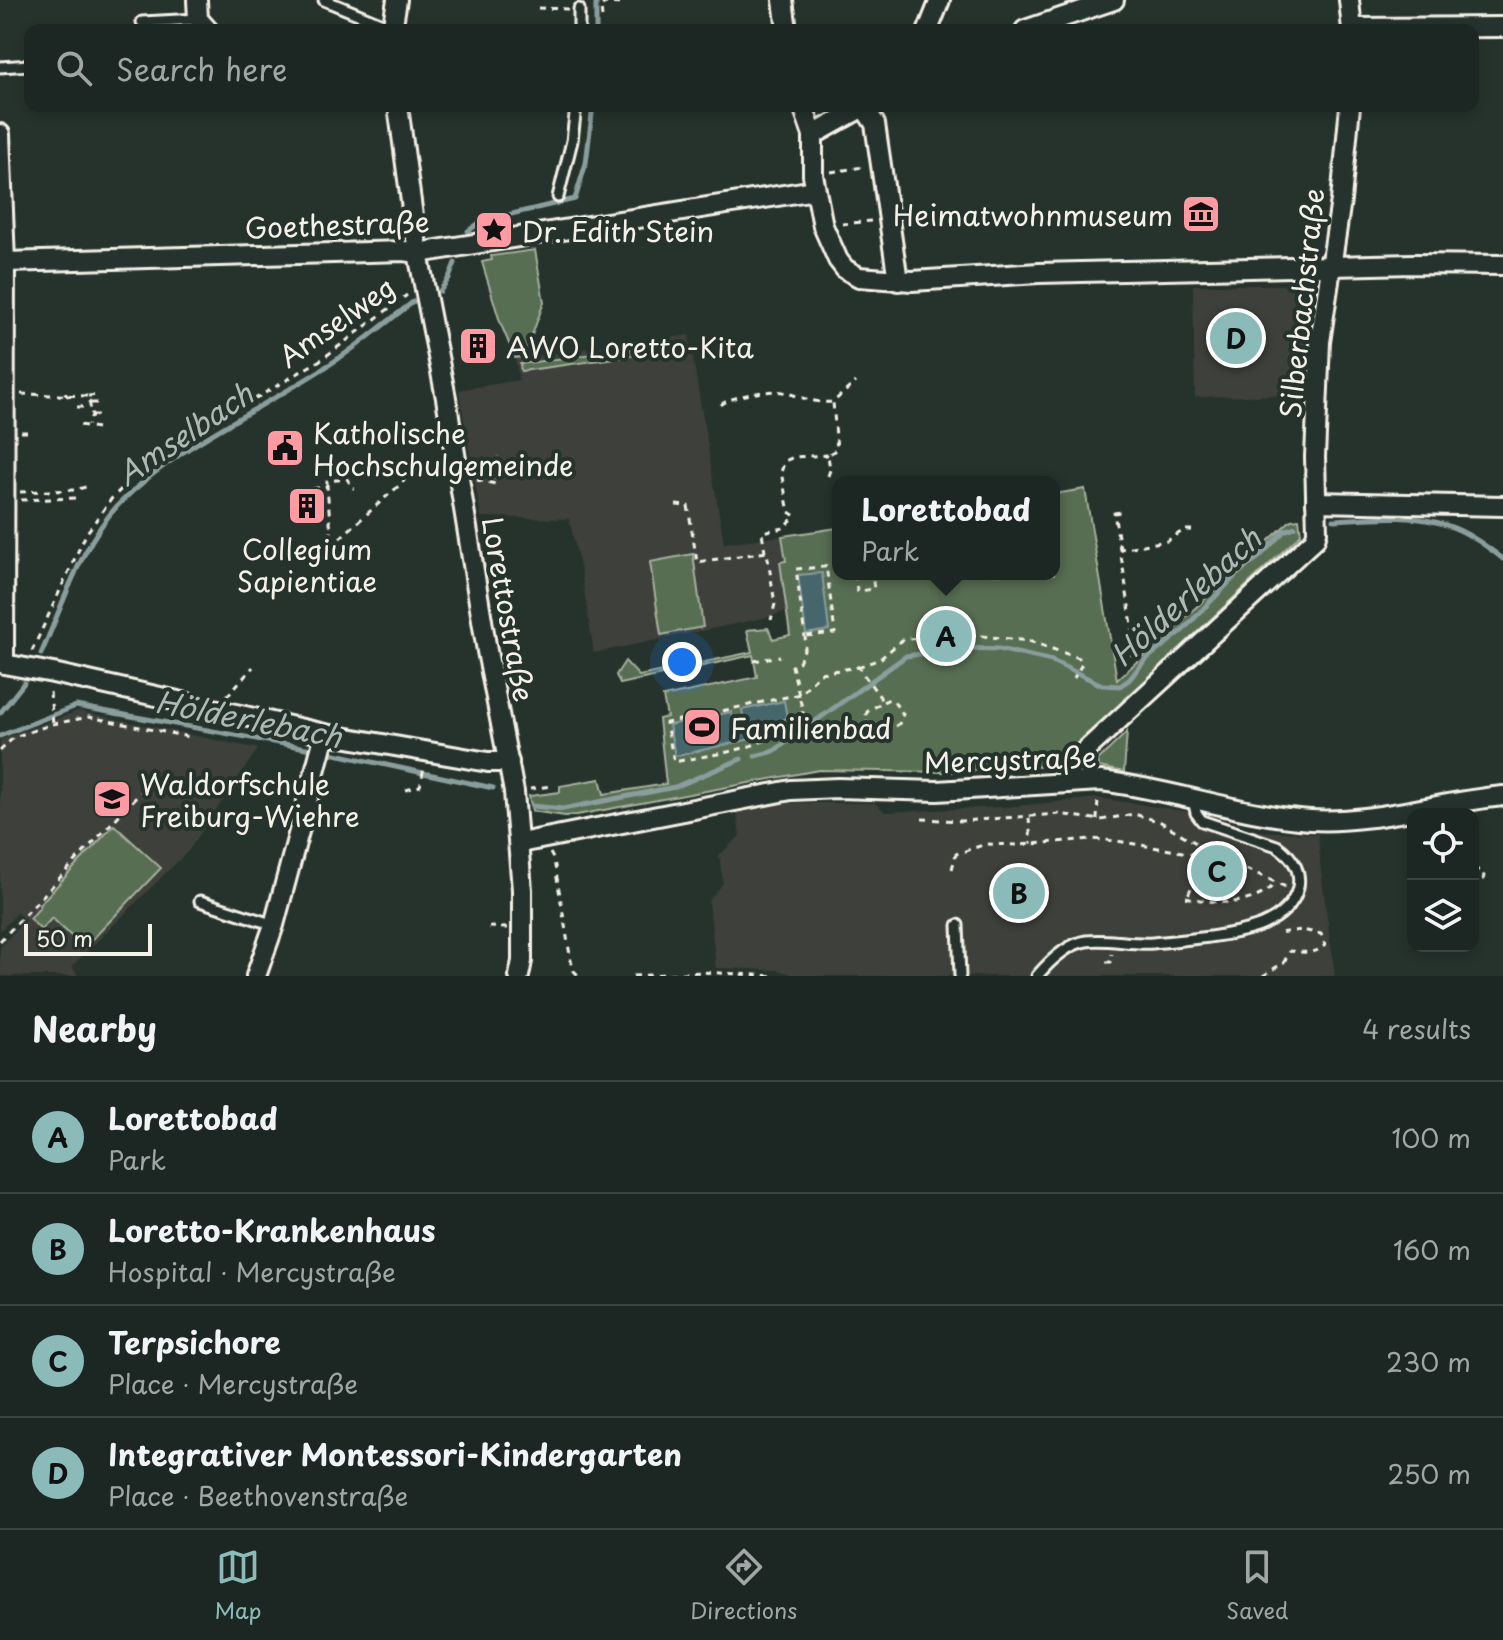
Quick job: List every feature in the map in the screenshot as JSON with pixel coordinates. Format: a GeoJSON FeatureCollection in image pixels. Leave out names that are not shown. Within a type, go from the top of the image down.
{"type":"FeatureCollection","features":[{"type":"Feature","properties":{"kind":"street"},"geometry":{"type":"LineString","coordinates":[[393,24],[397,0]]}},
{"type":"Feature","properties":{"kind":"street"},"geometry":{"type":"LineString","coordinates":[[783,0],[786,24]]}},
{"type":"Feature","properties":{"kind":"street"},"geometry":{"type":"LineString","coordinates":[[930,24],[940,0]]}},
{"type":"Feature","properties":{"kind":"street"},"geometry":{"type":"LineString","coordinates":[[1043,24],[1114,0]]}},
{"type":"Feature","properties":{"kind":"street"},"geometry":{"type":"LineString","coordinates":[[1349,0],[1351,24]]}},
{"type":"Feature","properties":{"kind":"street"},"geometry":{"type":"LineString","coordinates":[[1479,27],[1503,27]]}},
{"type":"Feature","properties":{"kind":"street","name":"Lorettostraße"},"geometry":{"type":"LineString","coordinates":[[399,112],[418,253],[509,762],[520,843],[523,912],[519,976]]}},
{"type":"Feature","properties":{"kind":"street"},"geometry":{"type":"LineString","coordinates":[[805,112],[813,135],[814,183],[823,226],[832,251],[845,269],[859,277],[898,281],[1039,273],[1413,264],[1503,265]]}},
{"type":"Feature","properties":{"kind":"street"},"geometry":{"type":"LineString","coordinates":[[813,135],[853,112]]}},
{"type":"Feature","properties":{"kind":"street"},"geometry":{"type":"LineString","coordinates":[[868,112],[875,124],[898,281]]}},
{"type":"Feature","properties":{"kind":"street","name":"Silberbachstraße"},"geometry":{"type":"LineString","coordinates":[[1317,516],[1317,387],[1349,112]]}},
{"type":"Feature","properties":{"kind":"street"},"geometry":{"type":"LineString","coordinates":[[0,134],[5,394],[2,664],[213,710],[323,747],[509,762]]}},
{"type":"Feature","properties":{"kind":"street","name":"Goethestraße"},"geometry":{"type":"LineString","coordinates":[[3,262],[418,253],[814,183]]}},
{"type":"Feature","properties":{"kind":"street"},"geometry":{"type":"LineString","coordinates":[[1067,783],[1072,763],[1310,545],[1317,516],[1503,506]]}},
{"type":"Feature","properties":{"kind":"street"},"geometry":{"type":"LineString","coordinates":[[256,976],[274,925],[323,747]]}},
{"type":"Feature","properties":{"kind":"street","name":"Mercystraße"},"geometry":{"type":"LineString","coordinates":[[520,843],[791,790],[967,790],[1067,783],[1123,784],[1237,808],[1320,820],[1503,796]]}},
{"type":"Feature","properties":{"kind":"lane"},"geometry":{"type":"LineString","coordinates":[[324,0],[380,24]]}},
{"type":"Feature","properties":{"kind":"lane"},"geometry":{"type":"LineString","coordinates":[[579,9],[579,24]]}},
{"type":"Feature","properties":{"kind":"lane"},"geometry":{"type":"LineString","coordinates":[[142,22],[201,16]]}},
{"type":"Feature","properties":{"kind":"lane"},"geometry":{"type":"LineString","coordinates":[[0,67],[24,65]]}},
{"type":"Feature","properties":{"kind":"lane"},"geometry":{"type":"LineString","coordinates":[[558,197],[572,141],[575,112]]}},
{"type":"Feature","properties":{"kind":"lane"},"geometry":{"type":"LineString","coordinates":[[1037,976],[1070,947],[1086,941],[1150,947],[1263,925],[1278,915],[1297,892],[1300,876],[1294,861],[1277,846],[1202,821],[1196,813],[1193,799]]}},
{"type":"Feature","properties":{"kind":"lane"},"geometry":{"type":"LineString","coordinates":[[200,901],[274,925]]}},
{"type":"Feature","properties":{"kind":"lane"},"geometry":{"type":"LineString","coordinates":[[958,925],[960,976]]}},
{"type":"Feature","properties":{"kind":"path"},"geometry":{"type":"LineString","coordinates":[[602,17],[604,3],[623,4]]}},
{"type":"Feature","properties":{"kind":"path"},"geometry":{"type":"LineString","coordinates":[[538,8],[579,9]]}},
{"type":"Feature","properties":{"kind":"path"},"geometry":{"type":"LineString","coordinates":[[814,183],[882,164]]}},
{"type":"Feature","properties":{"kind":"path"},"geometry":{"type":"LineString","coordinates":[[823,226],[890,219]]}},
{"type":"Feature","properties":{"kind":"path","name":"Amselweg"},"geometry":{"type":"LineString","coordinates":[[24,667],[86,534],[112,498],[149,462],[322,359],[411,292],[425,289]]}},
{"type":"Feature","properties":{"kind":"path"},"geometry":{"type":"LineString","coordinates":[[721,405],[733,398],[778,391],[813,402],[833,402],[856,382]]}},
{"type":"Feature","properties":{"kind":"path"},"geometry":{"type":"LineString","coordinates":[[64,393],[73,400]]}},
{"type":"Feature","properties":{"kind":"path"},"geometry":{"type":"LineString","coordinates":[[5,394],[98,395]]}},
{"type":"Feature","properties":{"kind":"path"},"geometry":{"type":"LineString","coordinates":[[88,396],[92,415],[88,425]]}},
{"type":"Feature","properties":{"kind":"path"},"geometry":{"type":"LineString","coordinates":[[771,620],[775,604],[762,532],[784,528],[795,516],[789,512],[781,472],[785,461],[794,457],[828,455],[837,449],[833,402]]}},
{"type":"Feature","properties":{"kind":"path"},"geometry":{"type":"LineString","coordinates":[[77,407],[99,403]]}},
{"type":"Feature","properties":{"kind":"path"},"geometry":{"type":"LineString","coordinates":[[92,415],[100,415]]}},
{"type":"Feature","properties":{"kind":"path"},"geometry":{"type":"LineString","coordinates":[[80,425],[97,428]]}},
{"type":"Feature","properties":{"kind":"path"},"geometry":{"type":"LineString","coordinates":[[828,455],[828,476]]}},
{"type":"Feature","properties":{"kind":"path"},"geometry":{"type":"LineString","coordinates":[[496,484],[494,467],[498,456]]}},
{"type":"Feature","properties":{"kind":"path"},"geometry":{"type":"LineString","coordinates":[[354,489],[347,479],[327,481],[332,545],[403,482],[415,460]]}},
{"type":"Feature","properties":{"kind":"path"},"geometry":{"type":"LineString","coordinates":[[53,485],[53,491]]}},
{"type":"Feature","properties":{"kind":"path"},"geometry":{"type":"LineString","coordinates":[[5,497],[89,486]]}},
{"type":"Feature","properties":{"kind":"path"},"geometry":{"type":"LineString","coordinates":[[313,489],[327,486]]}},
{"type":"Feature","properties":{"kind":"path"},"geometry":{"type":"LineString","coordinates":[[5,497],[48,501],[76,498]]}},
{"type":"Feature","properties":{"kind":"path"},"geometry":{"type":"LineString","coordinates":[[676,505],[688,506],[697,562],[765,552]]}},
{"type":"Feature","properties":{"kind":"path"},"geometry":{"type":"LineString","coordinates":[[1122,512],[1114,513],[1136,650],[1131,656]]}},
{"type":"Feature","properties":{"kind":"path"},"geometry":{"type":"LineString","coordinates":[[1120,549],[1167,541],[1184,530],[1193,530]]}},
{"type":"Feature","properties":{"kind":"path"},"geometry":{"type":"LineString","coordinates":[[806,636],[835,633],[826,565]]}},
{"type":"Feature","properties":{"kind":"path"},"geometry":{"type":"LineString","coordinates":[[832,566],[796,569],[806,636],[805,649],[799,662],[792,666],[800,694],[803,712],[765,743],[674,762],[666,723],[800,694],[820,673],[858,667],[880,659],[902,640],[973,635],[1029,641],[1079,658],[1082,664],[1074,678]]}},
{"type":"Feature","properties":{"kind":"path"},"geometry":{"type":"LineString","coordinates":[[856,580],[857,591],[874,589],[873,580]]}},
{"type":"Feature","properties":{"kind":"path"},"geometry":{"type":"LineString","coordinates":[[1126,584],[1133,583]]}},
{"type":"Feature","properties":{"kind":"path"},"geometry":{"type":"LineString","coordinates":[[827,628],[828,634]]}},
{"type":"Feature","properties":{"kind":"path"},"geometry":{"type":"LineString","coordinates":[[754,661],[780,656]]}},
{"type":"Feature","properties":{"kind":"path"},"geometry":{"type":"LineString","coordinates":[[213,710],[253,667]]}},
{"type":"Feature","properties":{"kind":"path"},"geometry":{"type":"LineString","coordinates":[[858,667],[881,703]]}},
{"type":"Feature","properties":{"kind":"path"},"geometry":{"type":"LineString","coordinates":[[50,696],[52,721]]}},
{"type":"Feature","properties":{"kind":"path"},"geometry":{"type":"LineString","coordinates":[[889,699],[903,714],[899,724],[886,731],[870,729],[865,718],[867,712],[881,703],[889,699]]}},
{"type":"Feature","properties":{"kind":"path"},"geometry":{"type":"LineString","coordinates":[[0,751],[14,737],[52,721],[89,717],[189,737]]}},
{"type":"Feature","properties":{"kind":"path"},"geometry":{"type":"LineString","coordinates":[[406,790],[420,786],[424,767]]}},
{"type":"Feature","properties":{"kind":"path"},"geometry":{"type":"LineString","coordinates":[[0,941],[142,791]]}},
{"type":"Feature","properties":{"kind":"path"},"geometry":{"type":"LineString","coordinates":[[1097,820],[1098,798]]}},
{"type":"Feature","properties":{"kind":"path"},"geometry":{"type":"LineString","coordinates":[[922,819],[962,821],[1059,814],[1097,820],[1134,814],[1149,817],[1206,849],[1187,897],[1221,902],[1240,901],[1267,891],[1276,882]]}},
{"type":"Feature","properties":{"kind":"path"},"geometry":{"type":"LineString","coordinates":[[1029,818],[1031,844]]}},
{"type":"Feature","properties":{"kind":"path"},"geometry":{"type":"LineString","coordinates":[[543,839],[554,860],[571,961],[579,976]]}},
{"type":"Feature","properties":{"kind":"path"},"geometry":{"type":"LineString","coordinates":[[952,869],[956,854],[986,844],[1093,839],[1224,859],[1297,892]]}},
{"type":"Feature","properties":{"kind":"path"},"geometry":{"type":"LineString","coordinates":[[1263,976],[1284,962],[1290,951],[1313,952],[1325,945],[1321,934],[1313,931],[1275,933]]}},
{"type":"Feature","properties":{"kind":"path"},"geometry":{"type":"LineString","coordinates":[[1106,962],[1111,962],[1112,956]]}},
{"type":"Feature","properties":{"kind":"path"},"geometry":{"type":"LineString","coordinates":[[633,976],[702,972],[774,976]]}},
{"type":"Feature","properties":{"kind":"shaded area"},"geometry":{"type":"Polygon","coordinates":[[[1193,285],[1306,285],[1311,294],[1299,395],[1195,397],[1193,285]]]}},
{"type":"Feature","properties":{"kind":"shaded area"},"geometry":{"type":"Polygon","coordinates":[[[689,335],[724,543],[782,536],[786,561],[780,563],[787,611],[594,653],[569,519],[481,517],[459,390],[519,380],[515,358],[689,335]]]}},
{"type":"Feature","properties":{"kind":"shaded area","name":"Waldorfschule Freiburg-Wiehre"},"geometry":{"type":"Polygon","coordinates":[[[78,711],[258,749],[189,850],[72,966],[78,976],[0,976],[0,947],[25,920],[17,913],[0,931],[0,740],[78,711]]]}},
{"type":"Feature","properties":{"kind":"shaded area"},"geometry":{"type":"Polygon","coordinates":[[[1098,798],[1196,813],[1259,831],[1318,834],[1335,976],[798,976],[778,970],[716,968],[707,903],[723,883],[719,855],[740,836],[737,813],[786,803],[875,803],[885,812],[1005,807],[1098,798]]]}},
{"type":"Feature","properties":{"kind":"green space"},"geometry":{"type":"Polygon","coordinates":[[[535,250],[544,302],[524,357],[515,358],[500,322],[482,262],[492,260],[491,256],[535,250]]]}},
{"type":"Feature","properties":{"kind":"green space"},"geometry":{"type":"Polygon","coordinates":[[[636,348],[637,355],[521,371],[520,364],[636,348]]]}},
{"type":"Feature","properties":{"kind":"green space"},"geometry":{"type":"Polygon","coordinates":[[[1085,489],[1117,680],[1291,520],[1299,519],[1301,534],[1052,766],[944,772],[819,770],[577,815],[532,811],[529,796],[560,792],[560,786],[600,779],[604,794],[666,784],[659,719],[667,717],[663,697],[757,677],[753,655],[620,684],[616,675],[625,661],[639,676],[752,652],[747,630],[768,628],[773,639],[790,635],[780,562],[786,561],[782,536],[832,529],[832,580],[1060,580],[1060,493],[1085,489]]]}},
{"type":"Feature","properties":{"kind":"green space"},"geometry":{"type":"Polygon","coordinates":[[[693,554],[703,627],[661,635],[650,562],[693,554]]]}},
{"type":"Feature","properties":{"kind":"green space"},"geometry":{"type":"Polygon","coordinates":[[[1127,732],[1124,772],[1099,767],[1098,760],[1127,732]]]}},
{"type":"Feature","properties":{"kind":"green space"},"geometry":{"type":"Polygon","coordinates":[[[114,825],[161,868],[84,948],[52,918],[41,930],[30,919],[39,905],[114,825]]]}},
{"type":"Feature","properties":{"kind":"water"},"geometry":{"type":"Polygon","coordinates":[[[822,573],[829,630],[806,634],[798,575],[822,573]]]}},
{"type":"Feature","properties":{"kind":"water","name":"Familienbad"},"geometry":{"type":"Polygon","coordinates":[[[784,701],[787,717],[760,737],[675,756],[669,725],[731,712],[735,731],[746,730],[742,710],[784,701]]]}},
{"type":"Feature","properties":{"kind":"waterway","name":"Amselbach"},"geometry":{"type":"LineString","coordinates":[[596,0],[596,24]]}},
{"type":"Feature","properties":{"kind":"waterway","name":"Amselbach"},"geometry":{"type":"LineString","coordinates":[[468,231],[482,221],[575,199],[586,163],[592,112]]}},
{"type":"Feature","properties":{"kind":"waterway","name":"Amselbach"},"geometry":{"type":"LineString","coordinates":[[440,291],[455,263]]}},
{"type":"Feature","properties":{"kind":"waterway","name":"Amselbach"},"geometry":{"type":"LineString","coordinates":[[41,654],[84,555],[106,519],[120,503],[192,446],[336,361],[413,302]]}},
{"type":"Feature","properties":{"kind":"waterway","name":"Hölderlebach"},"geometry":{"type":"LineString","coordinates":[[1334,520],[1392,517],[1436,522],[1470,536],[1503,559]]}},
{"type":"Feature","properties":{"kind":"waterway","name":"Hölderlebach"},"geometry":{"type":"LineString","coordinates":[[755,756],[774,751],[906,656],[964,648],[999,649],[1052,661],[1102,685],[1120,686],[1145,660],[1182,631],[1284,531],[1295,527]]}},
{"type":"Feature","properties":{"kind":"waterway","name":"Amselbach"},"geometry":{"type":"LineString","coordinates":[[0,713],[24,683]]}},
{"type":"Feature","properties":{"kind":"waterway","name":"Hölderlebach"},"geometry":{"type":"LineString","coordinates":[[0,736],[76,706],[317,750]]}},
{"type":"Feature","properties":{"kind":"waterway","name":"Hölderlebach"},"geometry":{"type":"LineString","coordinates":[[326,752],[493,788]]}},
{"type":"Feature","properties":{"kind":"waterway","name":"Hölderlebach"},"geometry":{"type":"LineString","coordinates":[[532,806],[563,809],[675,787],[741,759]]}},
{"type":"Feature","properties":{"kind":"place","name":"Heimatwohnmuseum"},"geometry":{"type":"Point","coordinates":[1201,214]}},
{"type":"Feature","properties":{"kind":"place","name":"Dr. Edith Stein"},"geometry":{"type":"Point","coordinates":[494,230]}},
{"type":"Feature","properties":{"kind":"place","name":"Integrativer Montessori-Kindergarten"},"geometry":{"type":"Point","coordinates":[1236,338]}},
{"type":"Feature","properties":{"kind":"place","name":"AWO Loretto-Kita"},"geometry":{"type":"Point","coordinates":[478,346]}},
{"type":"Feature","properties":{"kind":"place","name":"Katholische Hochschulgemeinde"},"geometry":{"type":"Point","coordinates":[285,448]}},
{"type":"Feature","properties":{"kind":"place","name":"Collegium Sapientiae"},"geometry":{"type":"Point","coordinates":[307,506]}},
{"type":"Feature","properties":{"kind":"place","name":"Lorettobad"},"geometry":{"type":"Point","coordinates":[946,636]}},
{"type":"Feature","properties":{"kind":"place","name":"Familienbad"},"geometry":{"type":"Point","coordinates":[702,727]}},
{"type":"Feature","properties":{"kind":"place","name":"Waldorfschule Freiburg-Wiehre"},"geometry":{"type":"Point","coordinates":[112,799]}},
{"type":"Feature","properties":{"kind":"place","name":"Terpsichore"},"geometry":{"type":"Point","coordinates":[1217,871]}},
{"type":"Feature","properties":{"kind":"place","name":"Loretto-Krankenhaus"},"geometry":{"type":"Point","coordinates":[1019,893]}}]}
